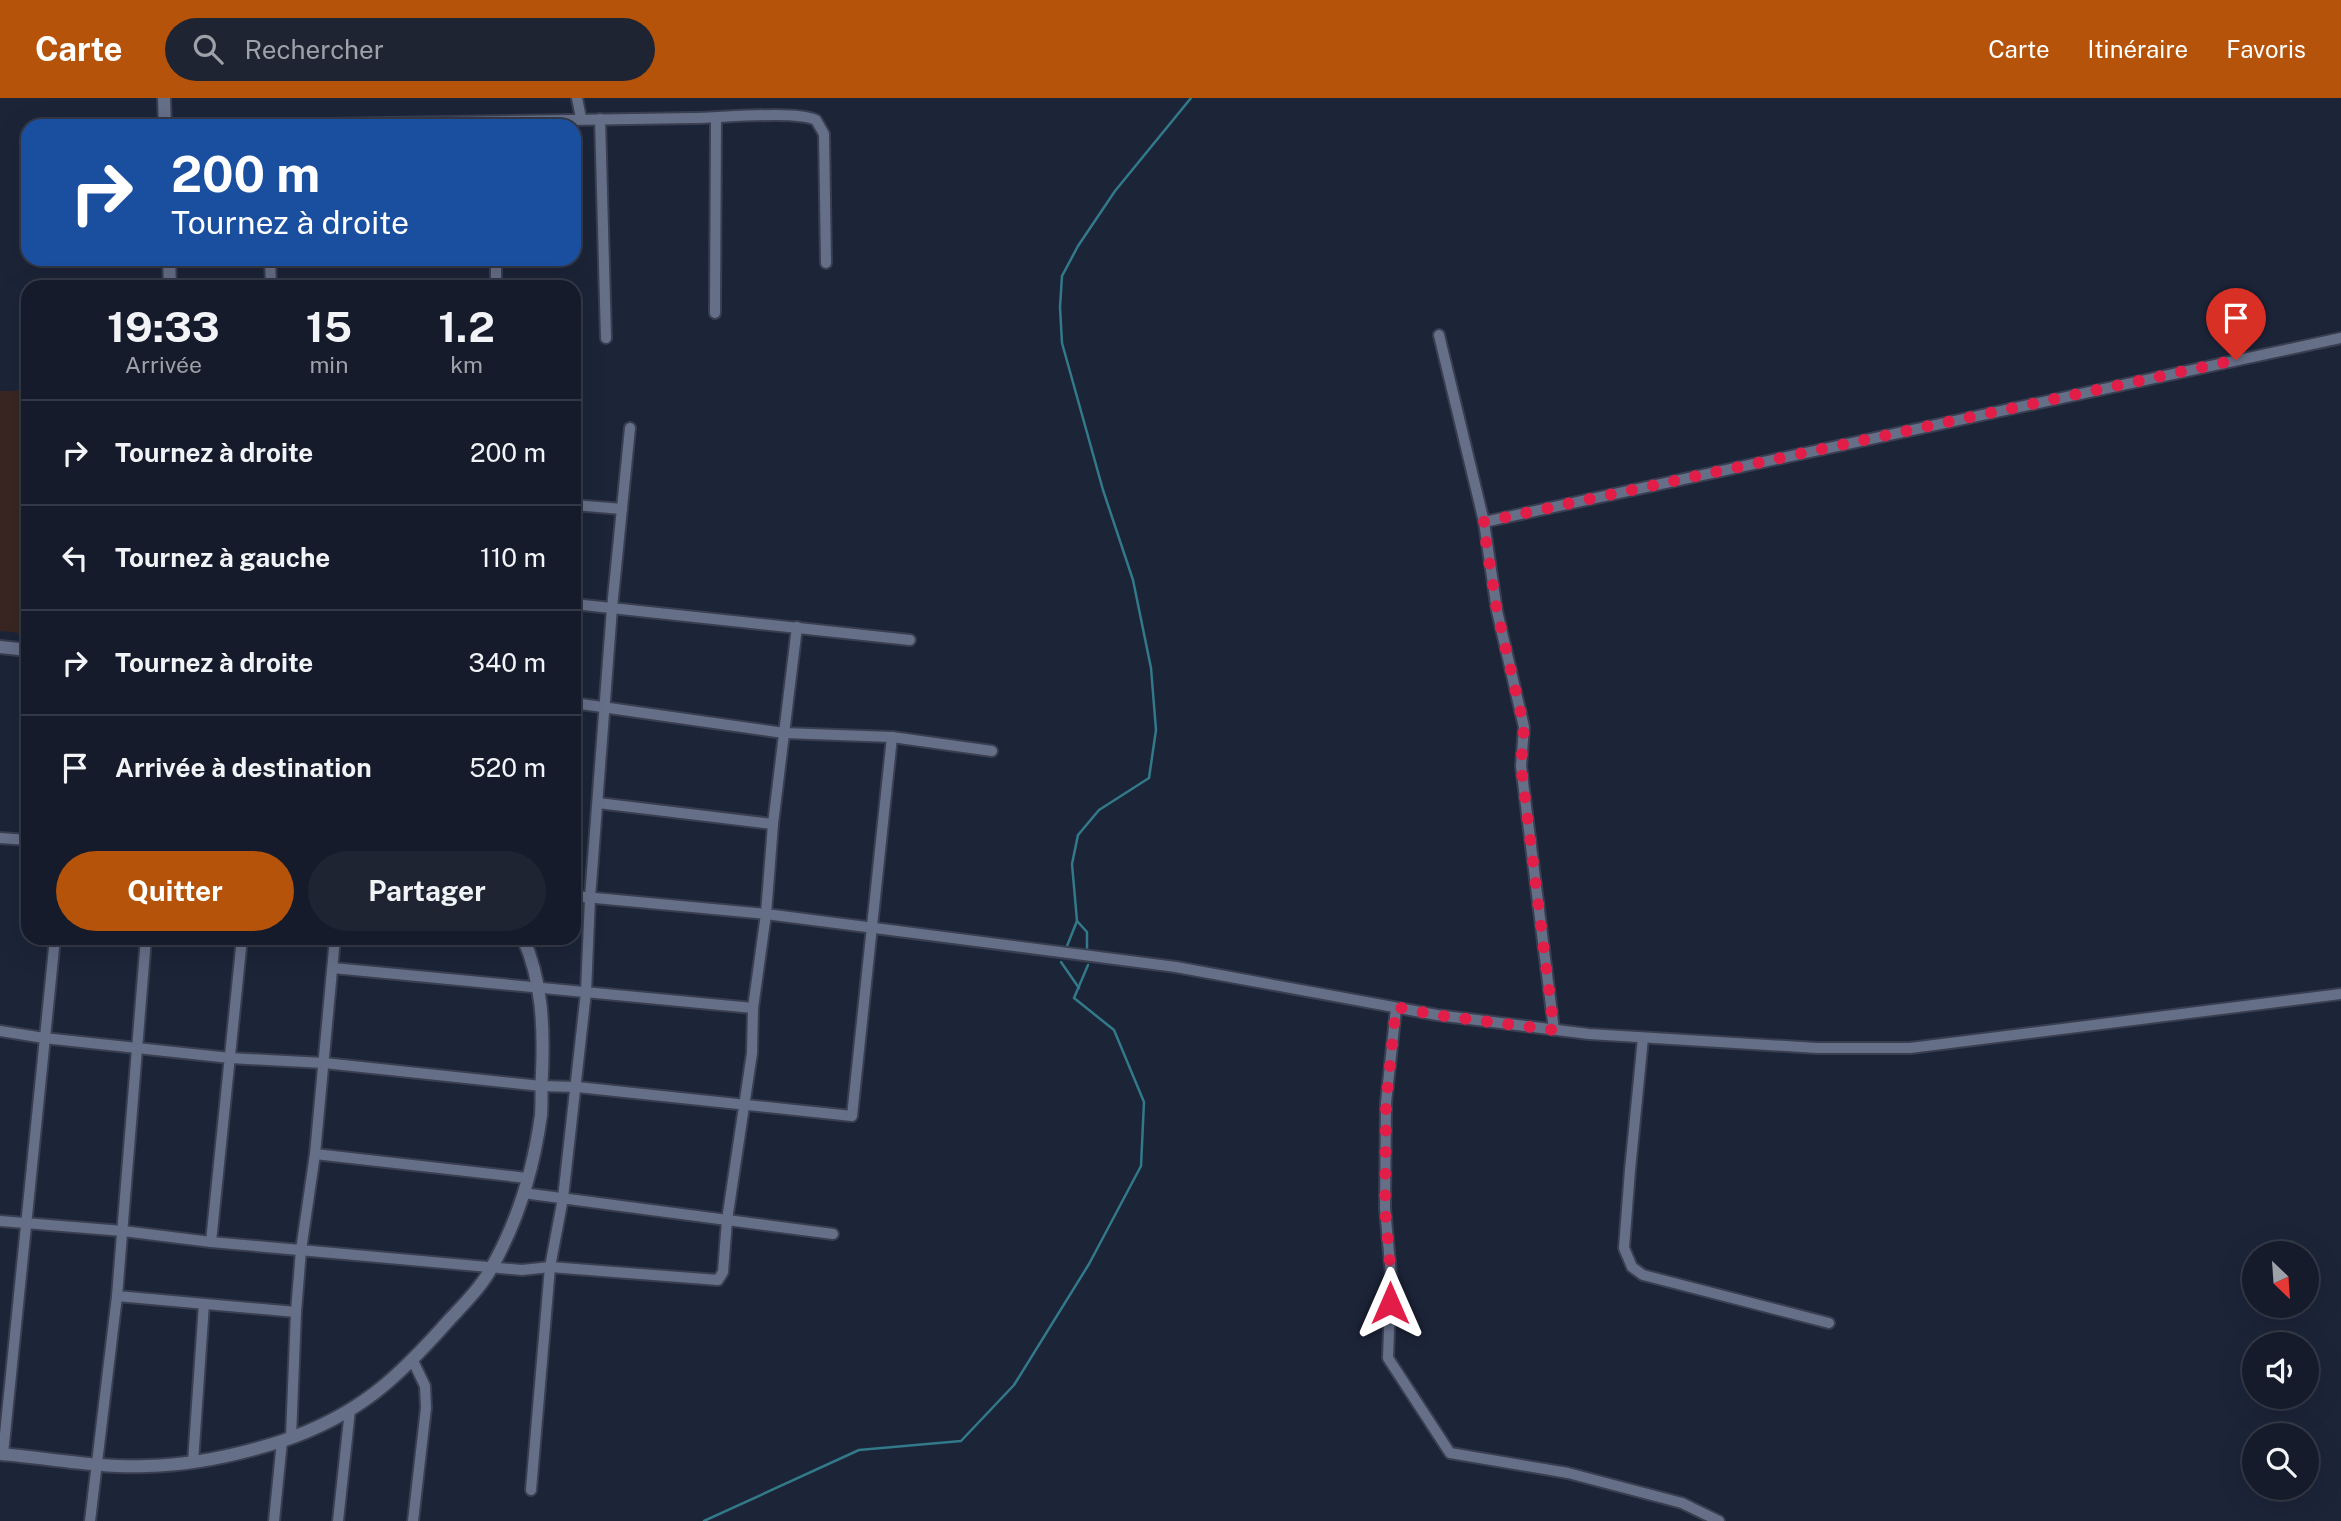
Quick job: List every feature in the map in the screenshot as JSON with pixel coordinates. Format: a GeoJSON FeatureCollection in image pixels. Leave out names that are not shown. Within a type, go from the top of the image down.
{"type":"FeatureCollection","features":[{"type":"Feature","properties":{"kind":"street"},"geometry":{"type":"LineString","coordinates":[[164,98],[165,119]]}},
{"type":"Feature","properties":{"kind":"street"},"geometry":{"type":"LineString","coordinates":[[577,98],[582,118]]}},
{"type":"Feature","properties":{"kind":"street"},"geometry":{"type":"LineString","coordinates":[[565,119],[801,115],[816,120],[824,134],[826,263]]}},
{"type":"Feature","properties":{"kind":"street"},"geometry":{"type":"LineString","coordinates":[[715,313],[716,118]]}},
{"type":"Feature","properties":{"kind":"street"},"geometry":{"type":"LineString","coordinates":[[600,119],[606,338]]}},
{"type":"Feature","properties":{"kind":"street"},"geometry":{"type":"LineString","coordinates":[[1439,335],[1483,522],[1497,611],[1524,727],[1521,766],[1554,1030]]}},
{"type":"Feature","properties":{"kind":"street"},"geometry":{"type":"LineString","coordinates":[[1483,522],[2341,338]]}},
{"type":"Feature","properties":{"kind":"street"},"geometry":{"type":"LineString","coordinates":[[531,1490],[550,1267],[563,1198],[586,992],[590,898],[612,608],[630,428]]}},
{"type":"Feature","properties":{"kind":"street"},"geometry":{"type":"LineString","coordinates":[[581,506],[622,509]]}},
{"type":"Feature","properties":{"kind":"street"},"geometry":{"type":"LineString","coordinates":[[581,605],[910,640]]}},
{"type":"Feature","properties":{"kind":"street"},"geometry":{"type":"LineString","coordinates":[[0,1221],[492,1268],[522,1270],[550,1267],[718,1280],[723,1272],[727,1220],[752,1053],[753,1008],[766,914],[773,824],[797,627]]}},
{"type":"Feature","properties":{"kind":"street"},"geometry":{"type":"LineString","coordinates":[[0,647],[21,649]]}},
{"type":"Feature","properties":{"kind":"street"},"geometry":{"type":"LineString","coordinates":[[581,704],[784,733],[892,737],[992,751]]}},
{"type":"Feature","properties":{"kind":"street"},"geometry":{"type":"LineString","coordinates":[[0,1031],[230,1058],[324,1063],[852,1116],[892,737]]}},
{"type":"Feature","properties":{"kind":"street"},"geometry":{"type":"LineString","coordinates":[[597,803],[773,824]]}},
{"type":"Feature","properties":{"kind":"street"},"geometry":{"type":"LineString","coordinates":[[0,838],[21,840]]}},
{"type":"Feature","properties":{"kind":"street"},"geometry":{"type":"LineString","coordinates":[[581,897],[766,914],[1176,967],[1437,1015],[1554,1030],[1817,1048],[1910,1048],[2341,994]]}},
{"type":"Feature","properties":{"kind":"street"},"geometry":{"type":"LineString","coordinates":[[54,945],[2,1454],[146,1466],[214,1459],[287,1439],[351,1410],[377,1393],[413,1361],[492,1268],[523,1193],[541,1112],[542,1008],[525,945]]}},
{"type":"Feature","properties":{"kind":"street"},"geometry":{"type":"LineString","coordinates":[[90,1521],[117,1296],[145,945]]}},
{"type":"Feature","properties":{"kind":"street"},"geometry":{"type":"LineString","coordinates":[[211,1242],[241,945]]}},
{"type":"Feature","properties":{"kind":"street"},"geometry":{"type":"LineString","coordinates":[[274,1521],[287,1439],[301,1250],[315,1154],[335,945]]}},
{"type":"Feature","properties":{"kind":"street"},"geometry":{"type":"LineString","coordinates":[[333,968],[753,1008]]}},
{"type":"Feature","properties":{"kind":"street"},"geometry":{"type":"LineString","coordinates":[[1396,1007],[1386,1103],[1385,1208],[1391,1275],[1388,1358],[1450,1453],[1568,1473],[1682,1503],[1719,1521]]}},
{"type":"Feature","properties":{"kind":"street"},"geometry":{"type":"LineString","coordinates":[[1643,1038],[1624,1248],[1632,1267],[1643,1275],[1829,1323]]}},
{"type":"Feature","properties":{"kind":"street"},"geometry":{"type":"LineString","coordinates":[[315,1154],[527,1178]]}},
{"type":"Feature","properties":{"kind":"street"},"geometry":{"type":"LineString","coordinates":[[523,1193],[833,1234]]}},
{"type":"Feature","properties":{"kind":"street"},"geometry":{"type":"LineString","coordinates":[[117,1296],[296,1312]]}},
{"type":"Feature","properties":{"kind":"street"},"geometry":{"type":"LineString","coordinates":[[193,1462],[204,1304]]}},
{"type":"Feature","properties":{"kind":"street"},"geometry":{"type":"LineString","coordinates":[[413,1361],[425,1386],[426,1408],[413,1521]]}},
{"type":"Feature","properties":{"kind":"street"},"geometry":{"type":"LineString","coordinates":[[338,1521],[351,1410]]}},
{"type":"Feature","properties":{"kind":"shaded area"},"geometry":{"type":"Polygon","coordinates":[[[21,390],[21,633],[0,631],[0,391],[21,390]]]}},
{"type":"Feature","properties":{"kind":"waterway"},"geometry":{"type":"LineString","coordinates":[[1087,948],[1087,932],[1077,921],[1072,864],[1078,835],[1099,810],[1149,778],[1156,730],[1151,668],[1133,580],[1103,490],[1062,343],[1062,276],[1078,246],[1115,191],[1191,98]]}},
{"type":"Feature","properties":{"kind":"waterway"},"geometry":{"type":"LineString","coordinates":[[1067,946],[1077,921]]}},
{"type":"Feature","properties":{"kind":"waterway"},"geometry":{"type":"LineString","coordinates":[[1061,962],[1079,988]]}},
{"type":"Feature","properties":{"kind":"waterway"},"geometry":{"type":"LineString","coordinates":[[704,1521],[859,1450],[961,1441],[1014,1385],[1089,1264],[1141,1166],[1144,1102],[1114,1030],[1074,998],[1088,965]]}},
{"type":"Feature","properties":{"kind":"route"},"geometry":{"type":"LineString","coordinates":[[1390,1303],[1391,1275],[1385,1208],[1386,1103],[1396,1007],[1554,1030],[1521,766],[1524,727],[1497,611],[1483,522],[2236,360]]}}]}
